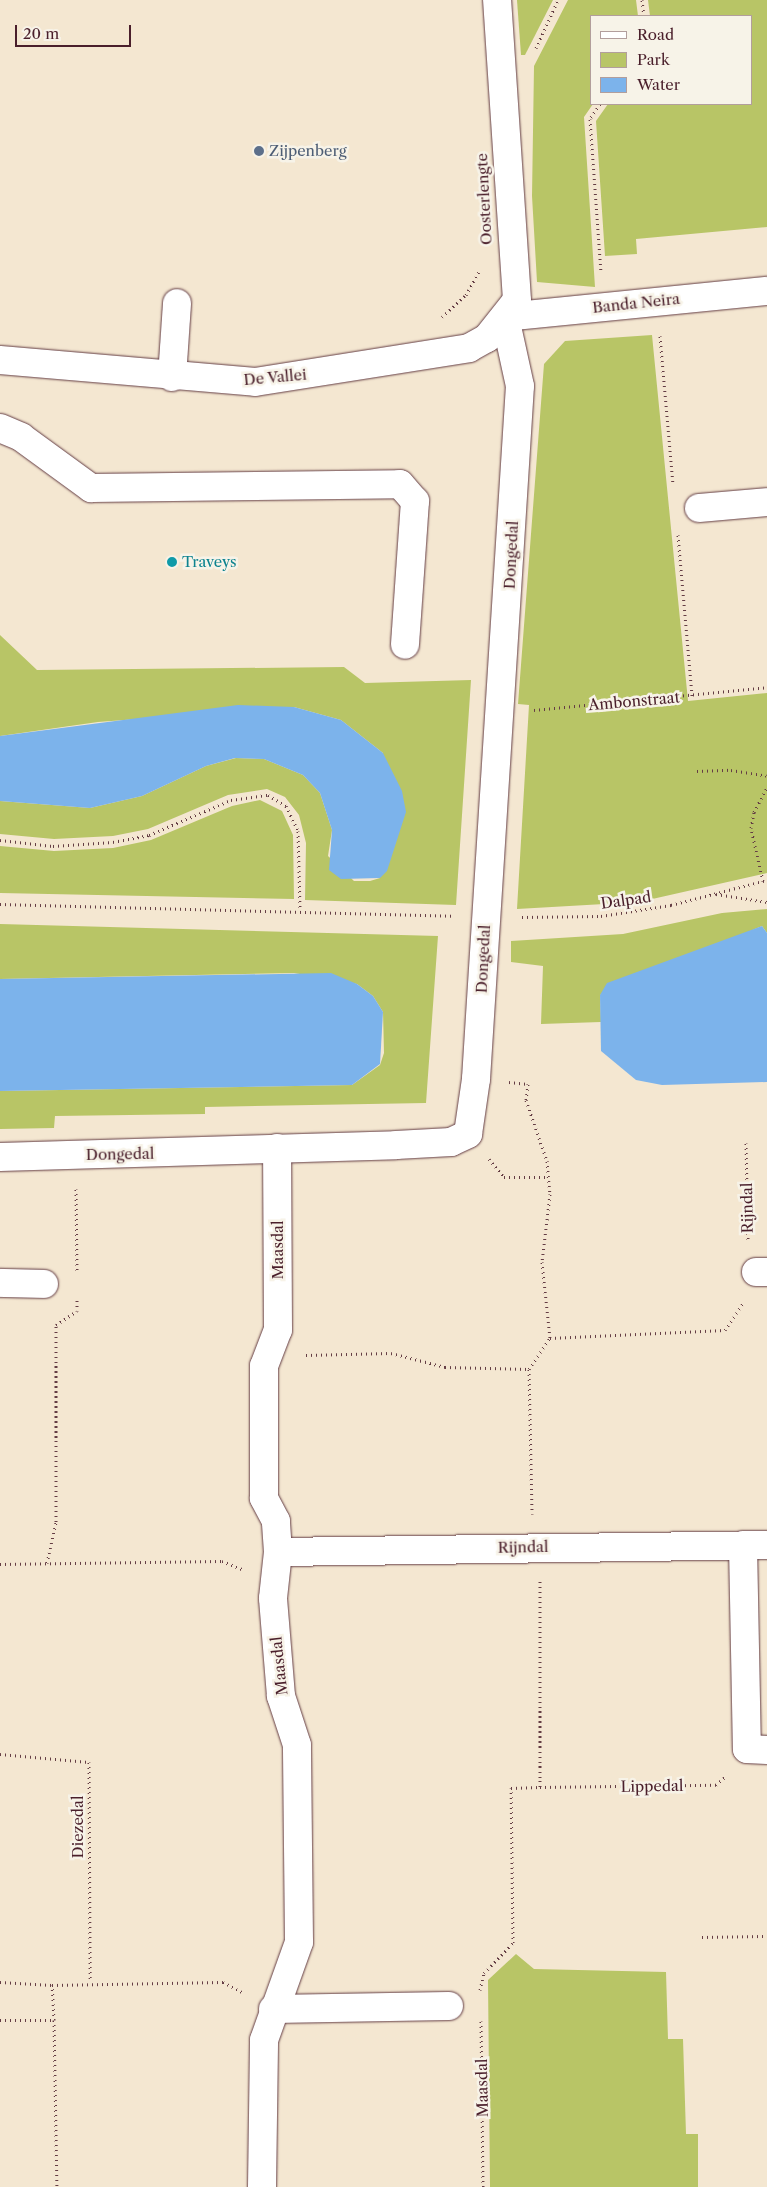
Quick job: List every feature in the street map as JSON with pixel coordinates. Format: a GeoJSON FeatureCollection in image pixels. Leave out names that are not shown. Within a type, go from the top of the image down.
{"type":"FeatureCollection","features":[{"type":"Feature","properties":{"kind":"street","name":"Oosterlengte"},"geometry":{"type":"LineString","coordinates":[[497,0],[517,300],[506,317]]}},
{"type":"Feature","properties":{"kind":"street","name":"Banda Neira"},"geometry":{"type":"LineString","coordinates":[[506,317],[767,291]]}},
{"type":"Feature","properties":{"kind":"street"},"geometry":{"type":"LineString","coordinates":[[172,377],[177,303]]}},
{"type":"Feature","properties":{"kind":"street","name":"De Vallei"},"geometry":{"type":"LineString","coordinates":[[0,360],[172,377],[255,382],[412,359],[469,348],[488,338],[506,317]]}},
{"type":"Feature","properties":{"kind":"street","name":"Dongedal"},"geometry":{"type":"LineString","coordinates":[[0,1157],[451,1142],[468,1134],[476,1078],[502,712],[520,386],[506,317]]}},
{"type":"Feature","properties":{"kind":"street"},"geometry":{"type":"LineString","coordinates":[[0,428],[21,437],[92,488],[400,484],[414,501],[405,645]]}},
{"type":"Feature","properties":{"kind":"street"},"geometry":{"type":"LineString","coordinates":[[698,508],[767,502]]}},
{"type":"Feature","properties":{"kind":"street","name":"Maasdal"},"geometry":{"type":"LineString","coordinates":[[262,2187],[264,2040],[273,2009],[299,1942],[297,1745],[281,1696],[273,1583],[278,1552],[276,1522],[264,1498],[264,1366],[278,1330],[277,1148]]}},
{"type":"Feature","properties":{"kind":"street"},"geometry":{"type":"LineString","coordinates":[[0,1284],[44,1284]]}},
{"type":"Feature","properties":{"kind":"street"},"geometry":{"type":"LineString","coordinates":[[755,1545],[757,1749]]}},
{"type":"Feature","properties":{"kind":"street","name":"Rijndal"},"geometry":{"type":"LineString","coordinates":[[278,1552],[755,1545]]}},
{"type":"Feature","properties":{"kind":"street"},"geometry":{"type":"LineString","coordinates":[[273,2009],[449,2006]]}},
{"type":"Feature","properties":{"kind":"path"},"geometry":{"type":"LineString","coordinates":[[642,0],[644,15]]}},
{"type":"Feature","properties":{"kind":"path"},"geometry":{"type":"LineString","coordinates":[[599,105],[590,119],[603,306]]}},
{"type":"Feature","properties":{"kind":"path","name":"Oosterlengte"},"geometry":{"type":"LineString","coordinates":[[437,322],[466,295],[483,265]]}},
{"type":"Feature","properties":{"kind":"path","name":"Ambonstraat"},"geometry":{"type":"LineString","coordinates":[[502,712],[767,688]]}},
{"type":"Feature","properties":{"kind":"path"},"geometry":{"type":"LineString","coordinates":[[697,772],[731,770],[767,776]]}},
{"type":"Feature","properties":{"kind":"path"},"geometry":{"type":"LineString","coordinates":[[765,881],[751,828],[754,812],[767,788]]}},
{"type":"Feature","properties":{"kind":"path"},"geometry":{"type":"LineString","coordinates":[[0,840],[53,846],[113,842],[149,835],[231,800],[268,795],[286,806],[298,831],[300,909]]}},
{"type":"Feature","properties":{"kind":"path","name":"Dalpad"},"geometry":{"type":"LineString","coordinates":[[0,904],[300,909],[486,917],[601,916],[713,894],[765,881]]}},
{"type":"Feature","properties":{"kind":"path"},"geometry":{"type":"LineString","coordinates":[[713,894],[767,902]]}},
{"type":"Feature","properties":{"kind":"path"},"geometry":{"type":"LineString","coordinates":[[476,1078],[528,1084],[526,1100],[548,1177],[542,1262],[550,1338],[529,1369],[533,1532],[537,1547],[540,1787]]}},
{"type":"Feature","properties":{"kind":"path"},"geometry":{"type":"LineString","coordinates":[[468,1134],[504,1177],[548,1177]]}},
{"type":"Feature","properties":{"kind":"path","name":"Rijndal"},"geometry":{"type":"LineString","coordinates":[[550,1338],[725,1330],[762,1272],[748,1243],[746,1143]]}},
{"type":"Feature","properties":{"kind":"path"},"geometry":{"type":"LineString","coordinates":[[76,1155],[77,1284]]}},
{"type":"Feature","properties":{"kind":"path"},"geometry":{"type":"LineString","coordinates":[[47,1564],[56,1522],[56,1325],[78,1311],[77,1293]]}},
{"type":"Feature","properties":{"kind":"path"},"geometry":{"type":"LineString","coordinates":[[270,1350],[323,1355],[391,1354],[445,1367],[529,1369]]}},
{"type":"Feature","properties":{"kind":"path"},"geometry":{"type":"LineString","coordinates":[[0,1564],[222,1561],[273,1583]]}},
{"type":"Feature","properties":{"kind":"path","name":"Lippedal"},"geometry":{"type":"LineString","coordinates":[[480,2000],[484,1973],[513,1943],[511,1788],[716,1785],[757,1749]]}},
{"type":"Feature","properties":{"kind":"path","name":"Diezedal"},"geometry":{"type":"LineString","coordinates":[[0,1754],[89,1762],[90,1981]]}},
{"type":"Feature","properties":{"kind":"path"},"geometry":{"type":"LineString","coordinates":[[702,1937],[767,1936]]}},
{"type":"Feature","properties":{"kind":"path"},"geometry":{"type":"LineString","coordinates":[[0,1982],[52,1985],[90,1981],[222,1982],[273,2009]]}},
{"type":"Feature","properties":{"kind":"path"},"geometry":{"type":"LineString","coordinates":[[52,1985],[57,2187]]}},
{"type":"Feature","properties":{"kind":"path","name":"Maasdal"},"geometry":{"type":"LineString","coordinates":[[480,2010],[483,2187]]}},
{"type":"Feature","properties":{"kind":"path"},"geometry":{"type":"LineString","coordinates":[[0,2020],[54,2020]]}},
{"type":"Feature","properties":{"kind":"green space"},"geometry":{"type":"Polygon","coordinates":[[[517,0],[553,0],[525,55],[521,55],[517,0]]]}},
{"type":"Feature","properties":{"kind":"green space"},"geometry":{"type":"Polygon","coordinates":[[[568,0],[636,0],[638,15],[590,15],[590,105],[592,105],[584,117],[595,287],[537,282],[532,196],[534,66],[568,0]]]}},
{"type":"Feature","properties":{"kind":"green space"},"geometry":{"type":"Polygon","coordinates":[[[648,0],[767,0],[767,227],[636,239],[637,254],[605,256],[596,121],[607,105],[752,105],[752,15],[650,15],[648,0]]]}},
{"type":"Feature","properties":{"kind":"green space"},"geometry":{"type":"Polygon","coordinates":[[[652,335],[688,701],[767,693],[767,873],[639,902],[517,909],[529,705],[518,704],[544,364],[565,341],[652,335]]]}},
{"type":"Feature","properties":{"kind":"green space"},"geometry":{"type":"Polygon","coordinates":[[[0,635],[37,670],[344,667],[365,683],[471,680],[456,905],[305,900],[306,843],[299,815],[285,797],[267,789],[228,795],[148,829],[113,836],[54,839],[0,834],[0,801],[90,808],[142,796],[206,766],[236,758],[264,759],[303,775],[320,793],[332,830],[328,856],[354,881],[370,881],[380,878],[383,753],[341,720],[294,707],[98,722],[0,736],[0,635]]]}},
{"type":"Feature","properties":{"kind":"green space"},"geometry":{"type":"Polygon","coordinates":[[[260,800],[282,811],[293,835],[294,899],[0,893],[0,846],[54,851],[113,848],[151,840],[232,806],[260,800]]]}},
{"type":"Feature","properties":{"kind":"green space"},"geometry":{"type":"Polygon","coordinates":[[[767,909],[767,933],[762,926],[600,995],[601,1022],[541,1024],[543,966],[511,962],[511,941],[623,934],[722,913],[767,909]]]}},
{"type":"Feature","properties":{"kind":"green space"},"geometry":{"type":"Polygon","coordinates":[[[0,924],[438,936],[426,1103],[205,1107],[205,1114],[55,1116],[54,1128],[0,1129],[0,1091],[352,1085],[380,1065],[384,1053],[383,1012],[373,996],[357,984],[294,973],[0,979],[0,924]]]}},
{"type":"Feature","properties":{"kind":"green space"},"geometry":{"type":"Polygon","coordinates":[[[516,1954],[534,1969],[666,1972],[668,2039],[683,2039],[686,2134],[698,2134],[698,2187],[490,2187],[488,1980],[516,1954]]]}},
{"type":"Feature","properties":{"kind":"water"},"geometry":{"type":"Polygon","coordinates":[[[238,705],[294,707],[341,720],[383,753],[402,791],[406,812],[387,871],[380,878],[341,879],[329,870],[332,830],[320,793],[303,775],[264,759],[235,758],[206,766],[142,796],[90,808],[0,801],[0,736],[238,705]]]}},
{"type":"Feature","properties":{"kind":"water"},"geometry":{"type":"Polygon","coordinates":[[[762,926],[767,933],[767,1082],[662,1085],[636,1080],[601,1051],[600,995],[607,983],[762,926]]]}},
{"type":"Feature","properties":{"kind":"water"},"geometry":{"type":"Polygon","coordinates":[[[331,973],[357,984],[373,996],[383,1012],[380,1064],[352,1085],[0,1091],[0,979],[331,973]]]}},
{"type":"Feature","properties":{"kind":"place","name":"Zijpenberg"},"geometry":{"type":"Point","coordinates":[259,151]}},
{"type":"Feature","properties":{"kind":"place","name":"Traveys"},"geometry":{"type":"Point","coordinates":[172,562]}}]}
